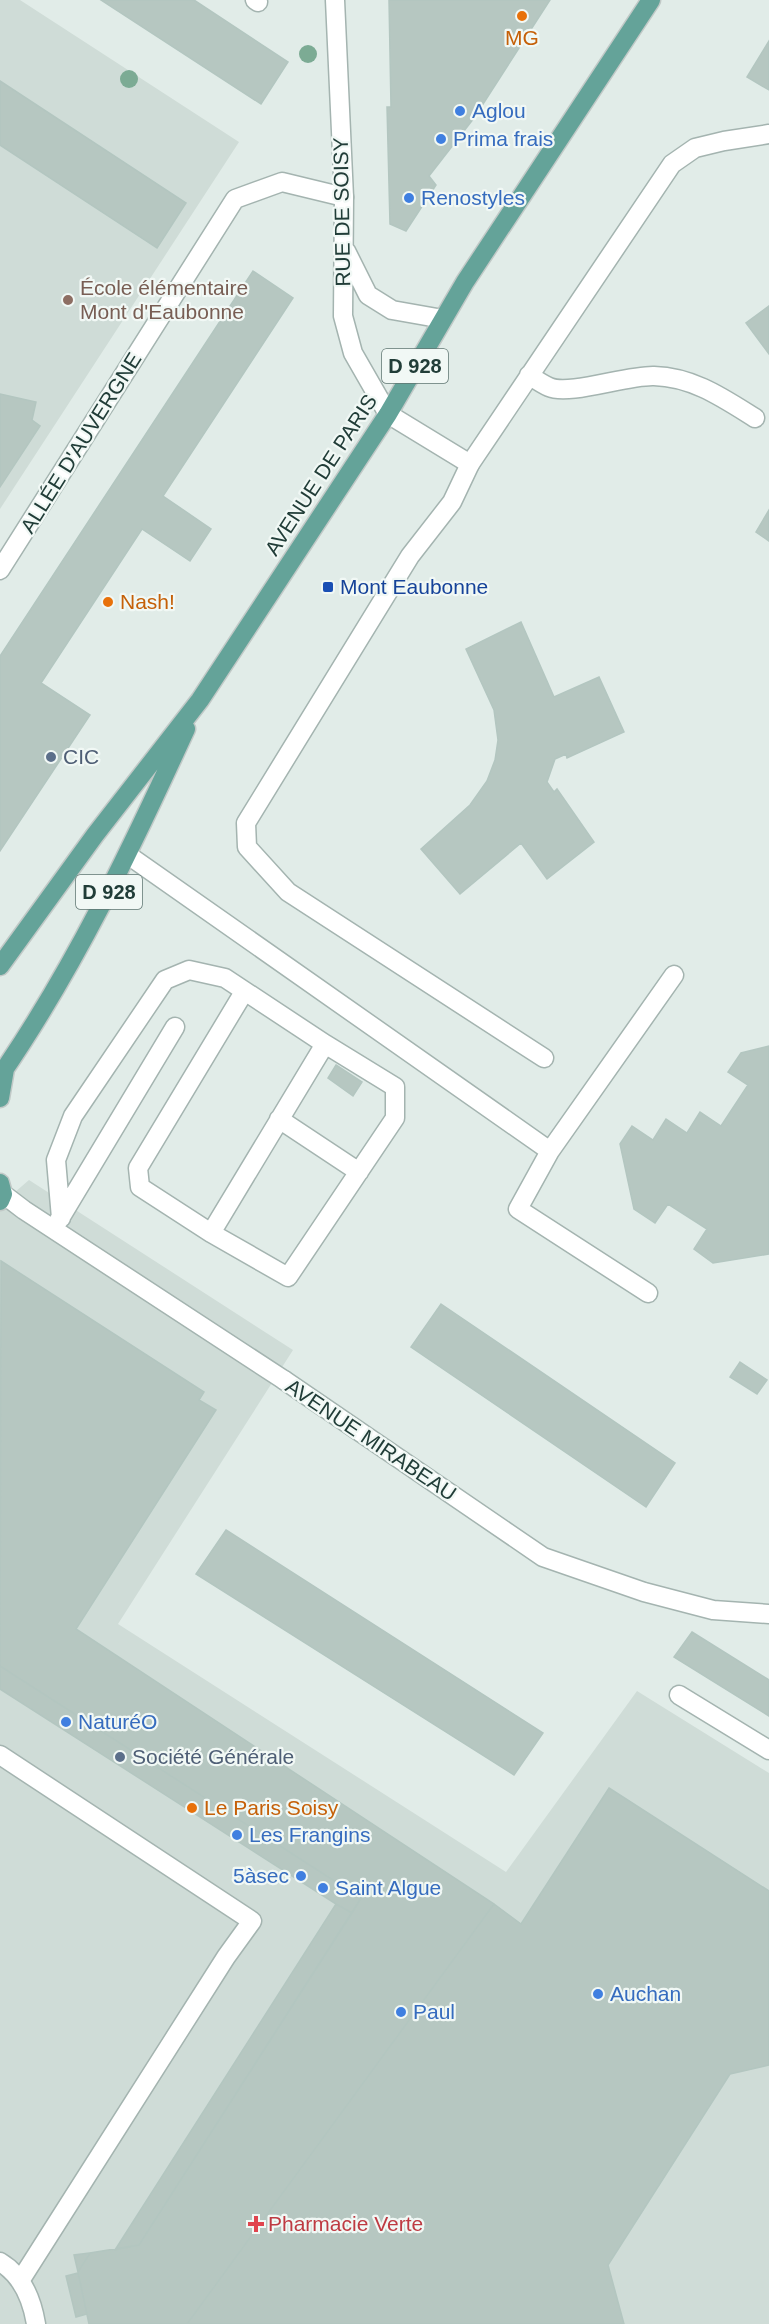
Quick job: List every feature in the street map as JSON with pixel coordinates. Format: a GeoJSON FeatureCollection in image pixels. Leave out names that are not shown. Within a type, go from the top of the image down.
{"type":"FeatureCollection","features":[{"type":"Feature","properties":{"kind":"main road","name":"AVENUE DE PARIS"},"geometry":{"type":"LineString","coordinates":[[0,966],[94,835],[200,700],[388,414],[443,319],[651,0]]}},
{"type":"Feature","properties":{"kind":"main road","name":"AVENUE DE PARIS"},"geometry":{"type":"LineString","coordinates":[[2,1072],[28,1035],[82,944],[128,855],[200,700]]}},
{"type":"Feature","properties":{"kind":"main road"},"geometry":{"type":"LineString","coordinates":[[0,1098],[2,1072]]}},
{"type":"Feature","properties":{"kind":"street","name":"RUE DE SOISY"},"geometry":{"type":"LineString","coordinates":[[335,0],[344,197],[343,316],[356,361],[388,414]]}},
{"type":"Feature","properties":{"kind":"street"},"geometry":{"type":"LineString","coordinates":[[544,1058],[288,892],[247,847],[246,823],[410,556],[452,502],[470,464],[672,164],[695,148],[769,134]]}},
{"type":"Feature","properties":{"kind":"street","name":"ALLÉE D'AUVERGNE"},"geometry":{"type":"LineString","coordinates":[[0,570],[235,199],[282,182],[344,197]]}},
{"type":"Feature","properties":{"kind":"street"},"geometry":{"type":"LineString","coordinates":[[344,247],[368,295],[392,310],[443,319]]}},
{"type":"Feature","properties":{"kind":"street"},"geometry":{"type":"LineString","coordinates":[[529,375],[550,388],[566,389],[624,378],[653,376],[680,379],[712,391],[755,418]]}},
{"type":"Feature","properties":{"kind":"street"},"geometry":{"type":"LineString","coordinates":[[388,414],[470,464]]}},
{"type":"Feature","properties":{"kind":"street"},"geometry":{"type":"LineString","coordinates":[[128,855],[550,1151]]}},
{"type":"Feature","properties":{"kind":"street"},"geometry":{"type":"LineString","coordinates":[[57,1223],[56,1161],[73,1116],[165,980],[189,970],[225,978],[395,1087],[394,1118],[288,1277],[211,1233],[140,1187],[138,1168],[244,992]]}},
{"type":"Feature","properties":{"kind":"street"},"geometry":{"type":"LineString","coordinates":[[648,1293],[518,1209],[550,1151],[674,975]]}},
{"type":"Feature","properties":{"kind":"street"},"geometry":{"type":"LineString","coordinates":[[57,1223],[175,1027]]}},
{"type":"Feature","properties":{"kind":"street"},"geometry":{"type":"LineString","coordinates":[[211,1233],[325,1044]]}},
{"type":"Feature","properties":{"kind":"street"},"geometry":{"type":"LineString","coordinates":[[279,1119],[359,1172]]}},
{"type":"Feature","properties":{"kind":"street","name":"AVENUE MIRABEAU"},"geometry":{"type":"LineString","coordinates":[[1,1193],[57,1223],[543,1557],[644,1592],[722,1612],[769,1614]]}},
{"type":"Feature","properties":{"kind":"street"},"geometry":{"type":"LineString","coordinates":[[679,1695],[769,1750]]}},
{"type":"Feature","properties":{"kind":"street"},"geometry":{"type":"LineString","coordinates":[[0,1755],[252,1921],[226,1957],[20,2281]]}},
{"type":"Feature","properties":{"kind":"street"},"geometry":{"type":"LineString","coordinates":[[0,2262],[20,2281],[33,2305],[36,2324]]}},
{"type":"Feature","properties":{"kind":"shaded area","name":"École élémentaire Mont d'Eaubonne"},"geometry":{"type":"Polygon","coordinates":[[[0,0],[20,0],[239,142],[0,509],[0,0]]]}},
{"type":"Feature","properties":{"kind":"shaded area"},"geometry":{"type":"Polygon","coordinates":[[[29,1180],[293,1350],[118,1624],[506,1872],[637,1691],[769,1773],[769,2324],[0,2324],[0,1205],[29,1180]]]}},
{"type":"Feature","properties":{"kind":"building"},"geometry":{"type":"Polygon","coordinates":[[[101,0],[194,0],[288,62],[261,104],[101,0]]]}},
{"type":"Feature","properties":{"kind":"building"},"geometry":{"type":"Polygon","coordinates":[[[389,0],[550,0],[474,118],[429,176],[436,185],[406,231],[390,224],[387,107],[391,107],[389,0]]]}},
{"type":"Feature","properties":{"kind":"building"},"geometry":{"type":"Polygon","coordinates":[[[769,41],[769,90],[747,77],[769,41]]]}},
{"type":"Feature","properties":{"kind":"building"},"geometry":{"type":"Polygon","coordinates":[[[0,81],[186,203],[157,248],[0,145],[0,81]]]}},
{"type":"Feature","properties":{"kind":"building"},"geometry":{"type":"Polygon","coordinates":[[[253,271],[293,298],[163,496],[211,529],[190,561],[142,529],[41,683],[90,715],[0,851],[0,656],[253,271]]]}},
{"type":"Feature","properties":{"kind":"building"},"geometry":{"type":"Polygon","coordinates":[[[769,306],[769,354],[746,323],[769,306]]]}},
{"type":"Feature","properties":{"kind":"building"},"geometry":{"type":"Polygon","coordinates":[[[0,394],[36,402],[32,420],[40,426],[0,487],[0,394]]]}},
{"type":"Feature","properties":{"kind":"building"},"geometry":{"type":"Polygon","coordinates":[[[769,510],[769,541],[756,532],[769,510]]]}},
{"type":"Feature","properties":{"kind":"building"},"geometry":{"type":"Polygon","coordinates":[[[521,622],[554,697],[599,677],[624,732],[567,758],[566,754],[555,759],[547,782],[554,792],[557,789],[594,842],[547,879],[521,843],[460,894],[421,849],[470,805],[487,781],[495,760],[498,740],[494,710],[466,649],[521,622]]]}},
{"type":"Feature","properties":{"kind":"building"},"geometry":{"type":"Polygon","coordinates":[[[769,1046],[769,1254],[713,1263],[694,1249],[707,1229],[668,1204],[655,1223],[634,1209],[620,1144],[632,1126],[653,1140],[666,1119],[687,1133],[700,1112],[721,1126],[748,1085],[728,1072],[741,1053],[769,1046]]]}},
{"type":"Feature","properties":{"kind":"building"},"geometry":{"type":"Polygon","coordinates":[[[336,1065],[362,1082],[353,1096],[328,1078],[336,1065]]]}},
{"type":"Feature","properties":{"kind":"building"},"geometry":{"type":"Polygon","coordinates":[[[1,1261],[204,1392],[199,1400],[216,1410],[76,1629],[494,1904],[187,2324],[89,2324],[78,2272],[90,2253],[139,2245],[361,1898],[0,1666],[1,1261]]]}},
{"type":"Feature","properties":{"kind":"building"},"geometry":{"type":"Polygon","coordinates":[[[441,1304],[675,1463],[646,1507],[411,1347],[441,1304]]]}},
{"type":"Feature","properties":{"kind":"building"},"geometry":{"type":"Polygon","coordinates":[[[740,1362],[767,1380],[757,1394],[730,1377],[740,1362]]]}},
{"type":"Feature","properties":{"kind":"building"},"geometry":{"type":"Polygon","coordinates":[[[226,1530],[543,1733],[514,1775],[196,1574],[226,1530]]]}},
{"type":"Feature","properties":{"kind":"building"},"geometry":{"type":"Polygon","coordinates":[[[692,1632],[769,1680],[769,1716],[674,1657],[692,1632]]]}},
{"type":"Feature","properties":{"kind":"building"},"geometry":{"type":"Polygon","coordinates":[[[0,1666],[361,1898],[352,1913],[0,1689],[0,1666]]]}},
{"type":"Feature","properties":{"kind":"building","name":"Auchan"},"geometry":{"type":"Polygon","coordinates":[[[609,1788],[769,1891],[769,2065],[730,2074],[608,2265],[624,2324],[187,2324],[494,1904],[521,1924],[609,1788]]]}},
{"type":"Feature","properties":{"kind":"building"},"geometry":{"type":"Polygon","coordinates":[[[336,1904],[352,1913],[139,2245],[115,2250],[336,1904]]]}},
{"type":"Feature","properties":{"kind":"building"},"geometry":{"type":"Polygon","coordinates":[[[90,2253],[78,2272],[74,2255],[90,2253]]]}},
{"type":"Feature","properties":{"kind":"building"},"geometry":{"type":"Polygon","coordinates":[[[78,2273],[87,2314],[76,2317],[66,2276],[78,2273]]]}},
{"type":"Feature","properties":{"kind":"place","name":"MG"},"geometry":{"type":"Point","coordinates":[522,16]}},
{"type":"Feature","properties":{"kind":"place","name":"Aglou"},"geometry":{"type":"Point","coordinates":[460,111]}},
{"type":"Feature","properties":{"kind":"place","name":"Prima frais"},"geometry":{"type":"Point","coordinates":[441,139]}},
{"type":"Feature","properties":{"kind":"place","name":"Renostyles"},"geometry":{"type":"Point","coordinates":[409,198]}},
{"type":"Feature","properties":{"kind":"place","name":"École élémentaire Mont d'Eaubonne"},"geometry":{"type":"Point","coordinates":[68,300]}},
{"type":"Feature","properties":{"kind":"place","name":"Mont Eaubonne"},"geometry":{"type":"Point","coordinates":[328,587]}},
{"type":"Feature","properties":{"kind":"place","name":"Nash!"},"geometry":{"type":"Point","coordinates":[108,602]}},
{"type":"Feature","properties":{"kind":"place","name":"CIC"},"geometry":{"type":"Point","coordinates":[51,757]}},
{"type":"Feature","properties":{"kind":"place","name":"NaturéO"},"geometry":{"type":"Point","coordinates":[66,1722]}},
{"type":"Feature","properties":{"kind":"place","name":"Société Générale"},"geometry":{"type":"Point","coordinates":[120,1757]}},
{"type":"Feature","properties":{"kind":"place","name":"Le Paris Soisy"},"geometry":{"type":"Point","coordinates":[192,1808]}},
{"type":"Feature","properties":{"kind":"place","name":"Les Frangins"},"geometry":{"type":"Point","coordinates":[237,1835]}},
{"type":"Feature","properties":{"kind":"place","name":"5àsec"},"geometry":{"type":"Point","coordinates":[301,1876]}},
{"type":"Feature","properties":{"kind":"place","name":"Saint Algue"},"geometry":{"type":"Point","coordinates":[323,1888]}},
{"type":"Feature","properties":{"kind":"place","name":"Auchan"},"geometry":{"type":"Point","coordinates":[598,1994]}},
{"type":"Feature","properties":{"kind":"place","name":"Paul"},"geometry":{"type":"Point","coordinates":[401,2012]}},
{"type":"Feature","properties":{"kind":"place","name":"Pharmacie Verte"},"geometry":{"type":"Point","coordinates":[256,2224]}}]}
